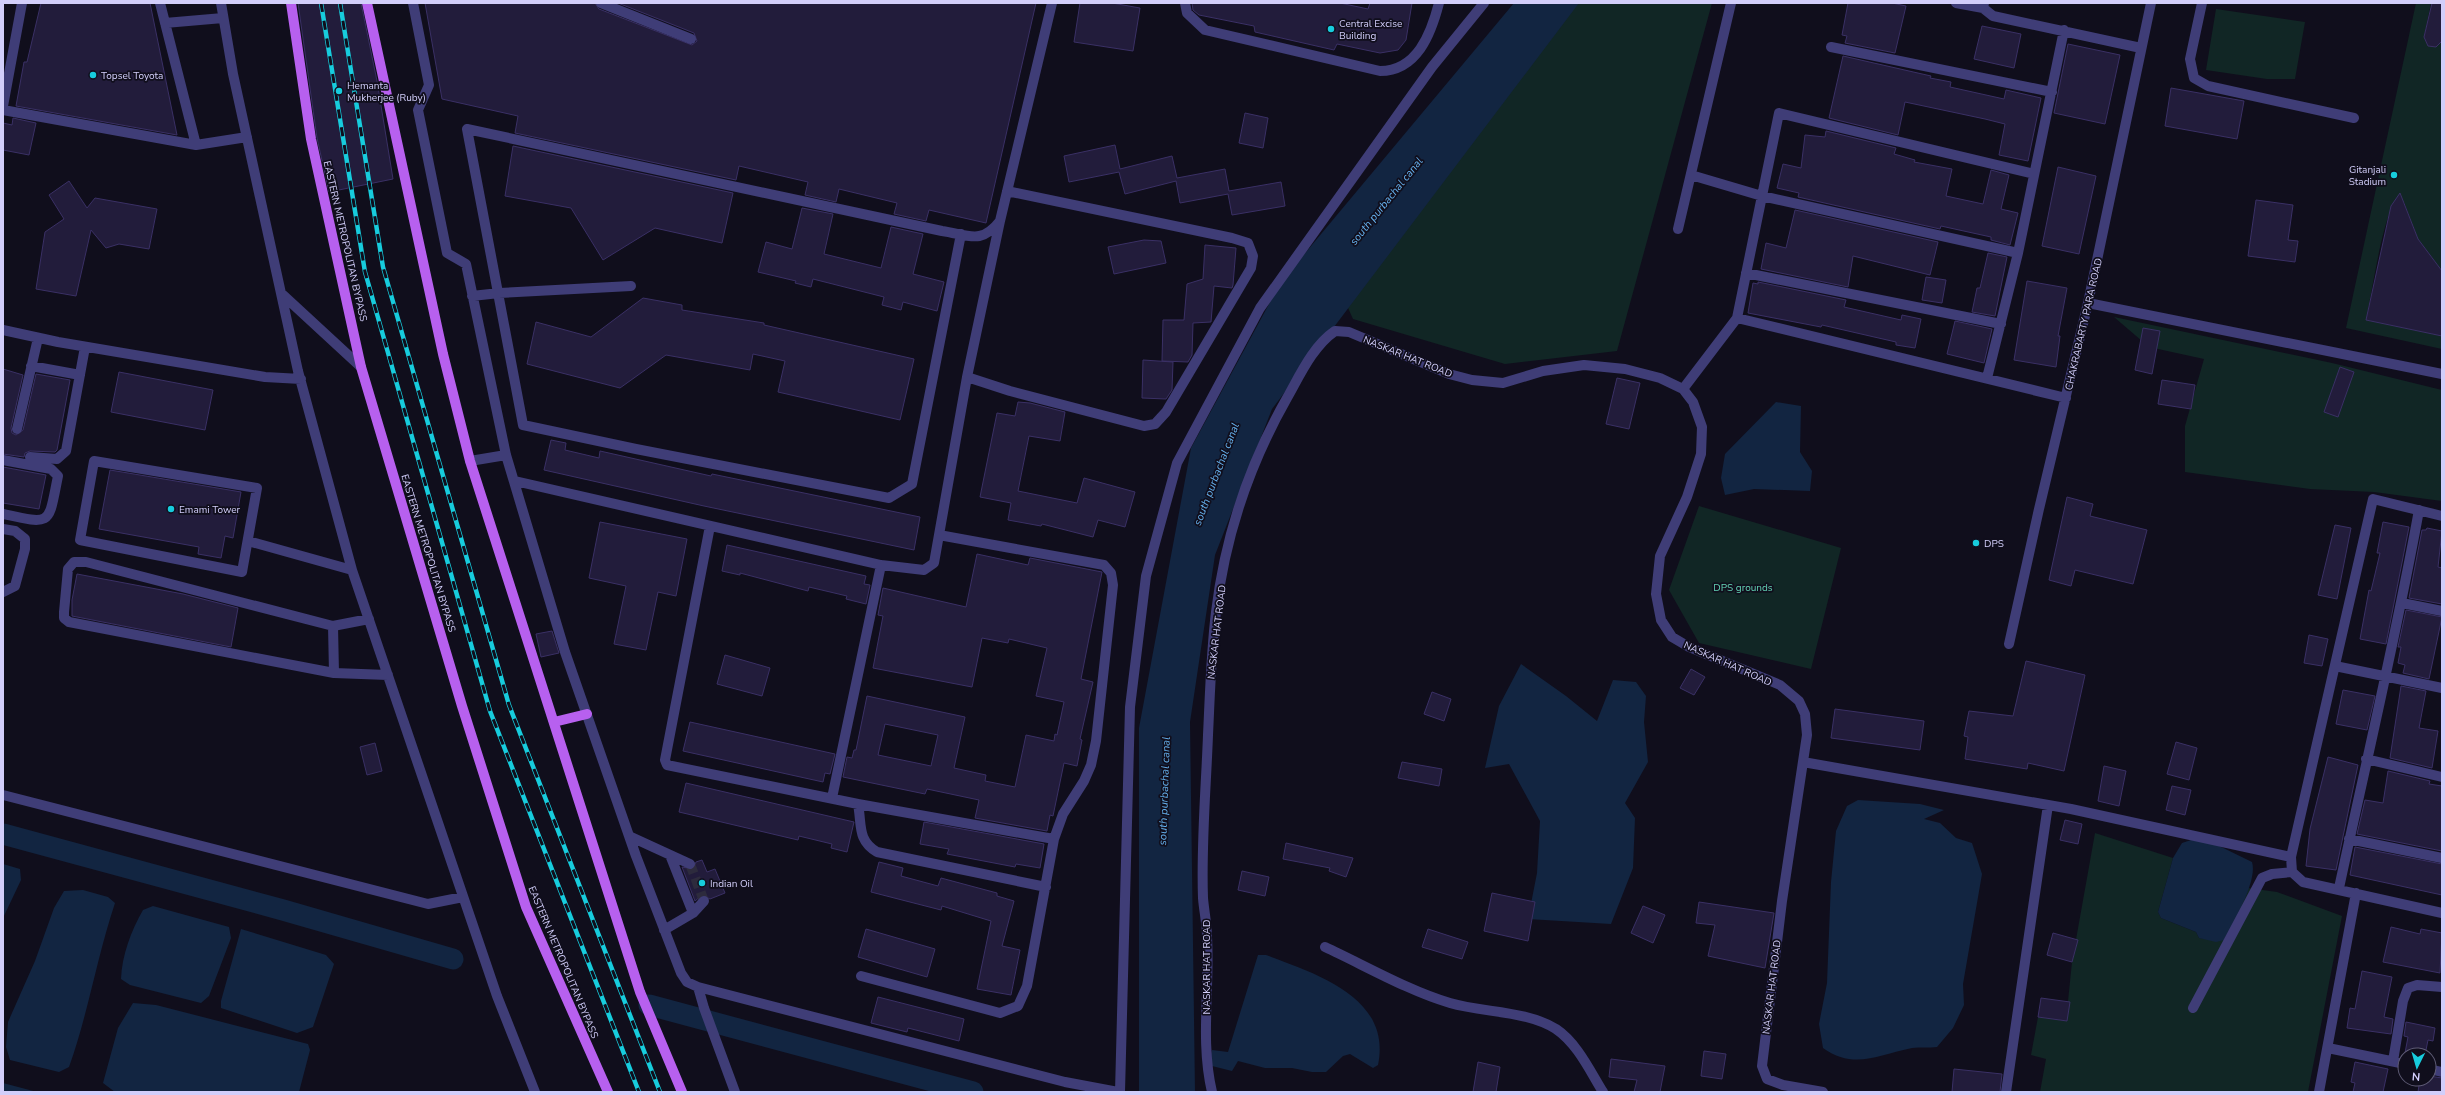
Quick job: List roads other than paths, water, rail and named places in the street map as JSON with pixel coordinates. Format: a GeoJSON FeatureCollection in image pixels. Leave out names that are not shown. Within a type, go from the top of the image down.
{"type":"FeatureCollection","features":[{"type":"Feature","properties":{"kind":"main road","name":"EASTERN METROPOLITAN BYPASS"},"geometry":{"type":"LineString","coordinates":[[291,3],[311,139],[361,367],[448,661],[526,907],[608,1092]]}},
{"type":"Feature","properties":{"kind":"main road"},"geometry":{"type":"LineString","coordinates":[[367,3],[443,354],[470,461],[640,992],[682,1092]]}},
{"type":"Feature","properties":{"kind":"main road"},"geometry":{"type":"LineString","coordinates":[[554,722],[587,714]]}},
{"type":"Feature","properties":{"kind":"street"},"geometry":{"type":"LineString","coordinates":[[3,106],[22,3]]}},
{"type":"Feature","properties":{"kind":"street"},"geometry":{"type":"LineString","coordinates":[[160,3],[196,145]]}},
{"type":"Feature","properties":{"kind":"street"},"geometry":{"type":"LineString","coordinates":[[221,3],[247,137],[301,379],[352,570],[497,996],[534,1092]]}},
{"type":"Feature","properties":{"kind":"street"},"geometry":{"type":"LineString","coordinates":[[413,3],[429,85],[418,110],[447,253],[466,264],[506,455],[565,652],[629,836],[681,973],[687,982],[698,987],[1065,1082],[1119,1092],[1130,707],[1146,576],[1177,463],[1260,308],[1432,67],[1484,3]]}},
{"type":"Feature","properties":{"kind":"street"},"geometry":{"type":"LineString","coordinates":[[601,3],[691,39]]}},
{"type":"Feature","properties":{"kind":"street"},"geometry":{"type":"LineString","coordinates":[[515,481],[881,565],[924,570],[934,563],[967,377],[1000,221],[1052,3]]}},
{"type":"Feature","properties":{"kind":"street"},"geometry":{"type":"LineString","coordinates":[[1185,3],[1187,13],[1205,30],[1380,71],[1393,71],[1408,63],[1423,46],[1433,24],[1439,3]]}},
{"type":"Feature","properties":{"kind":"street"},"geometry":{"type":"LineString","coordinates":[[1678,229],[1731,3]]}},
{"type":"Feature","properties":{"kind":"street"},"geometry":{"type":"LineString","coordinates":[[1956,3],[1983,6],[1993,16],[2064,30],[2141,48]]}},
{"type":"Feature","properties":{"kind":"street","name":"CHAKRABARTY PARA ROAD"},"geometry":{"type":"LineString","coordinates":[[2009,644],[2088,303],[2151,3]]}},
{"type":"Feature","properties":{"kind":"street"},"geometry":{"type":"LineString","coordinates":[[2202,3],[2190,59],[2194,78],[2208,86],[2354,118]]}},
{"type":"Feature","properties":{"kind":"street"},"geometry":{"type":"LineString","coordinates":[[165,23],[223,18]]}},
{"type":"Feature","properties":{"kind":"street"},"geometry":{"type":"LineString","coordinates":[[1987,378],[2018,254],[2064,30]]}},
{"type":"Feature","properties":{"kind":"street"},"geometry":{"type":"LineString","coordinates":[[1831,47],[2052,92]]}},
{"type":"Feature","properties":{"kind":"street"},"geometry":{"type":"LineString","coordinates":[[3,110],[196,145],[247,137]]}},
{"type":"Feature","properties":{"kind":"street"},"geometry":{"type":"LineString","coordinates":[[1684,389],[1737,318],[1779,113],[2034,174]]}},
{"type":"Feature","properties":{"kind":"street"},"geometry":{"type":"LineString","coordinates":[[961,234],[912,484],[889,498],[636,449],[523,424],[467,129],[978,237],[990,233],[1000,221]]}},
{"type":"Feature","properties":{"kind":"street"},"geometry":{"type":"LineString","coordinates":[[1691,175],[1762,196],[2018,254]]}},
{"type":"Feature","properties":{"kind":"street"},"geometry":{"type":"LineString","coordinates":[[967,377],[1010,392],[1144,426],[1155,424],[1166,412],[1197,363],[1251,268],[1252,256],[1248,243],[1232,238],[1007,191]]}},
{"type":"Feature","properties":{"kind":"street"},"geometry":{"type":"LineString","coordinates":[[1746,273],[2001,324]]}},
{"type":"Feature","properties":{"kind":"street"},"geometry":{"type":"LineString","coordinates":[[472,296],[499,293],[631,286]]}},
{"type":"Feature","properties":{"kind":"street"},"geometry":{"type":"LineString","coordinates":[[283,295],[361,367]]}},
{"type":"Feature","properties":{"kind":"street"},"geometry":{"type":"LineString","coordinates":[[2088,303],[2442,374]]}},
{"type":"Feature","properties":{"kind":"street"},"geometry":{"type":"LineString","coordinates":[[1737,318],[2066,398]]}},
{"type":"Feature","properties":{"kind":"street"},"geometry":{"type":"LineString","coordinates":[[3,330],[85,347],[265,377],[301,379]]}},
{"type":"Feature","properties":{"kind":"street","name":"NASKAR HAT ROAD"},"geometry":{"type":"LineString","coordinates":[[1212,1092],[1206,1067],[1207,937],[1203,852],[1208,696],[1216,610],[1228,546],[1255,462],[1274,420],[1324,338],[1335,331],[1349,332],[1449,374],[1472,380],[1503,383],[1543,371],[1584,365],[1624,369],[1660,378],[1684,389],[1693,402],[1702,427],[1701,454],[1687,497],[1660,556],[1656,594],[1661,620],[1672,637],[1689,647],[1780,685],[1799,701],[1806,714],[1807,735],[1782,901],[1762,1066],[1767,1079],[1783,1085],[1822,1092]]}},
{"type":"Feature","properties":{"kind":"street"},"geometry":{"type":"LineString","coordinates":[[17,428],[38,338]]}},
{"type":"Feature","properties":{"kind":"street"},"geometry":{"type":"LineString","coordinates":[[30,457],[57,459],[66,451],[85,347]]}},
{"type":"Feature","properties":{"kind":"street"},"geometry":{"type":"LineString","coordinates":[[32,366],[80,375]]}},
{"type":"Feature","properties":{"kind":"street"},"geometry":{"type":"LineString","coordinates":[[470,461],[506,455]]}},
{"type":"Feature","properties":{"kind":"street"},"geometry":{"type":"LineString","coordinates":[[3,460],[51,469],[58,476],[50,513],[44,520],[37,522],[3,514]]}},
{"type":"Feature","properties":{"kind":"street"},"geometry":{"type":"LineString","coordinates":[[94,461],[257,488],[248,541],[242,572],[80,540],[94,461]]}},
{"type":"Feature","properties":{"kind":"street"},"geometry":{"type":"LineString","coordinates":[[2442,516],[2373,499],[2291,857],[2292,872],[2303,882],[2339,888],[2442,913]]}},
{"type":"Feature","properties":{"kind":"street"},"geometry":{"type":"LineString","coordinates":[[2339,888],[2384,676],[2402,603],[2419,510]]}},
{"type":"Feature","properties":{"kind":"street"},"geometry":{"type":"LineString","coordinates":[[710,526],[665,760],[667,765],[858,804],[1054,839]]}},
{"type":"Feature","properties":{"kind":"street"},"geometry":{"type":"LineString","coordinates":[[3,529],[15,531],[25,539],[25,550],[15,586],[3,592]]}},
{"type":"Feature","properties":{"kind":"street"},"geometry":{"type":"LineString","coordinates":[[860,976],[1000,1012],[1018,1006],[1027,986],[1054,839],[1063,814],[1084,781],[1091,765],[1113,585],[1112,573],[1104,565],[939,536]]}},
{"type":"Feature","properties":{"kind":"street"},"geometry":{"type":"LineString","coordinates":[[248,541],[352,570]]}},
{"type":"Feature","properties":{"kind":"street"},"geometry":{"type":"LineString","coordinates":[[369,619],[333,626],[86,562],[74,562],[68,569],[64,612],[64,618],[68,622],[334,673],[388,675]]}},
{"type":"Feature","properties":{"kind":"street"},"geometry":{"type":"LineString","coordinates":[[832,798],[881,565]]}},
{"type":"Feature","properties":{"kind":"street"},"geometry":{"type":"LineString","coordinates":[[2402,603],[2442,611]]}},
{"type":"Feature","properties":{"kind":"street"},"geometry":{"type":"LineString","coordinates":[[333,626],[334,673]]}},
{"type":"Feature","properties":{"kind":"street"},"geometry":{"type":"LineString","coordinates":[[2335,666],[2442,688]]}},
{"type":"Feature","properties":{"kind":"street"},"geometry":{"type":"LineString","coordinates":[[2366,759],[2442,777]]}},
{"type":"Feature","properties":{"kind":"street"},"geometry":{"type":"LineString","coordinates":[[1803,762],[2048,805],[2291,857]]}},
{"type":"Feature","properties":{"kind":"street"},"geometry":{"type":"LineString","coordinates":[[3,795],[428,904],[463,897]]}},
{"type":"Feature","properties":{"kind":"street"},"geometry":{"type":"LineString","coordinates":[[858,804],[861,821],[861,835],[868,846],[877,852],[1046,887]]}},
{"type":"Feature","properties":{"kind":"street"},"geometry":{"type":"LineString","coordinates":[[2006,1092],[2048,805]]}},
{"type":"Feature","properties":{"kind":"street"},"geometry":{"type":"LineString","coordinates":[[629,836],[690,864]]}},
{"type":"Feature","properties":{"kind":"street"},"geometry":{"type":"LineString","coordinates":[[2350,839],[2442,858]]}},
{"type":"Feature","properties":{"kind":"street"},"geometry":{"type":"LineString","coordinates":[[670,856],[693,913]]}},
{"type":"Feature","properties":{"kind":"street"},"geometry":{"type":"LineString","coordinates":[[2193,1008],[2262,878],[2272,874],[2292,872]]}},
{"type":"Feature","properties":{"kind":"street"},"geometry":{"type":"LineString","coordinates":[[2319,1092],[2356,893]]}},
{"type":"Feature","properties":{"kind":"street"},"geometry":{"type":"LineString","coordinates":[[664,930],[693,913],[704,901]]}},
{"type":"Feature","properties":{"kind":"street"},"geometry":{"type":"LineString","coordinates":[[1324,947],[1450,1003],[1540,1021],[1557,1030],[1571,1044],[1585,1062],[1603,1092]]}},
{"type":"Feature","properties":{"kind":"street"},"geometry":{"type":"LineString","coordinates":[[2393,1061],[2403,1001],[2408,988],[2417,985],[2442,987]]}},
{"type":"Feature","properties":{"kind":"street"},"geometry":{"type":"LineString","coordinates":[[698,987],[704,1008],[736,1092]]}},
{"type":"Feature","properties":{"kind":"street"},"geometry":{"type":"LineString","coordinates":[[2328,1048],[2397,1062]]}},
{"type":"Feature","properties":{"kind":"water","name":"south purbachal canal"},"geometry":{"type":"Polygon","coordinates":[[[1514,3],[1579,3],[1272,409],[1215,555],[1190,722],[1195,1092],[1139,1091],[1139,728],[1191,448],[1281,282],[1514,3]]]}},
{"type":"Feature","properties":{"kind":"water"},"geometry":{"type":"Polygon","coordinates":[[[1776,402],[1801,406],[1800,452],[1812,471],[1810,491],[1754,489],[1725,495],[1721,478],[1725,454],[1776,402]]]}},
{"type":"Feature","properties":{"kind":"water"},"geometry":{"type":"Polygon","coordinates":[[[1521,664],[1566,696],[1597,721],[1613,680],[1636,682],[1646,696],[1644,722],[1648,762],[1625,803],[1635,818],[1633,868],[1611,924],[1528,919],[1537,873],[1540,821],[1509,764],[1485,768],[1499,706],[1521,664]]]}},
{"type":"Feature","properties":{"kind":"water"},"geometry":{"type":"Polygon","coordinates":[[[1858,800],[1920,804],[1944,810],[1924,819],[1940,823],[1956,838],[1972,843],[1982,874],[1963,984],[1964,1005],[1953,1028],[1937,1047],[1912,1048],[1877,1057],[1856,1060],[1834,1055],[1823,1048],[1819,1024],[1827,983],[1831,882],[1836,831],[1847,806],[1858,800]]]}},
{"type":"Feature","properties":{"kind":"water"},"geometry":{"type":"Polygon","coordinates":[[[2191,840],[2211,842],[2252,862],[2253,870],[2248,890],[2224,940],[2216,942],[2199,938],[2196,932],[2161,918],[2158,912],[2173,858],[2182,843],[2191,840]]]}},
{"type":"Feature","properties":{"kind":"water"},"geometry":{"type":"Polygon","coordinates":[[[3,864],[20,869],[21,880],[3,918],[3,864]]]}},
{"type":"Feature","properties":{"kind":"water"},"geometry":{"type":"Polygon","coordinates":[[[83,890],[108,897],[115,903],[82,1027],[69,1067],[59,1072],[10,1060],[6,1047],[8,1022],[35,961],[54,908],[64,891],[83,890]]]}},
{"type":"Feature","properties":{"kind":"water"},"geometry":{"type":"Polygon","coordinates":[[[153,906],[229,927],[231,938],[209,996],[201,1003],[130,985],[121,979],[125,952],[135,926],[143,910],[153,906]]]}},
{"type":"Feature","properties":{"kind":"water"},"geometry":{"type":"Polygon","coordinates":[[[241,929],[326,955],[334,964],[313,1027],[297,1033],[221,1008],[221,1001],[241,929]]]}},
{"type":"Feature","properties":{"kind":"water"},"geometry":{"type":"Polygon","coordinates":[[[1258,955],[1266,955],[1327,980],[1346,992],[1362,1005],[1373,1022],[1379,1042],[1378,1065],[1373,1068],[1350,1054],[1343,1056],[1326,1072],[1312,1072],[1292,1068],[1265,1068],[1238,1061],[1232,1071],[1208,1065],[1212,1050],[1228,1052],[1258,955]]]}},
{"type":"Feature","properties":{"kind":"water"},"geometry":{"type":"Polygon","coordinates":[[[133,1003],[156,1005],[308,1044],[310,1050],[299,1092],[115,1092],[103,1083],[118,1028],[133,1003]]]}},
{"type":"Feature","properties":{"kind":"water"},"geometry":{"type":"Polygon","coordinates":[[[3,1083],[37,1092],[3,1092],[3,1083]]]}},
{"type":"Feature","properties":{"kind":"waterway"},"geometry":{"type":"LineString","coordinates":[[3,834],[283,910],[453,959]]}},
{"type":"Feature","properties":{"kind":"waterway"},"geometry":{"type":"LineString","coordinates":[[649,1005],[973,1092]]}},
{"type":"Feature","properties":{"kind":"tunnel"},"geometry":{"type":"LineString","coordinates":[[690,864],[704,901]]}},
{"type":"Feature","properties":{"kind":"railway"},"geometry":{"type":"LineString","coordinates":[[321,3],[365,272],[490,711],[639,1092]]}},
{"type":"Feature","properties":{"kind":"railway"},"geometry":{"type":"LineString","coordinates":[[340,3],[383,267],[509,705],[660,1092]]}},
{"type":"Feature","properties":{"kind":"place","name":"Central Excise Building"},"geometry":{"type":"Point","coordinates":[1331,29]}},
{"type":"Feature","properties":{"kind":"place","name":"Topsel Toyota"},"geometry":{"type":"Point","coordinates":[93,75]}},
{"type":"Feature","properties":{"kind":"place","name":"Hemanta Mukherjee (Ruby)"},"geometry":{"type":"Point","coordinates":[339,91]}},
{"type":"Feature","properties":{"kind":"place","name":"Gitanjali Stadium"},"geometry":{"type":"Point","coordinates":[2394,175]}},
{"type":"Feature","properties":{"kind":"place","name":"Emami Tower"},"geometry":{"type":"Point","coordinates":[171,509]}},
{"type":"Feature","properties":{"kind":"place","name":"DPS"},"geometry":{"type":"Point","coordinates":[1976,543]}},
{"type":"Feature","properties":{"kind":"place","name":"Indian Oil"},"geometry":{"type":"Point","coordinates":[702,883]}},
{"type":"Feature","properties":{"kind":"park label","name":"DPS grounds"},"geometry":{"type":"Point","coordinates":[1743,587]}}]}
